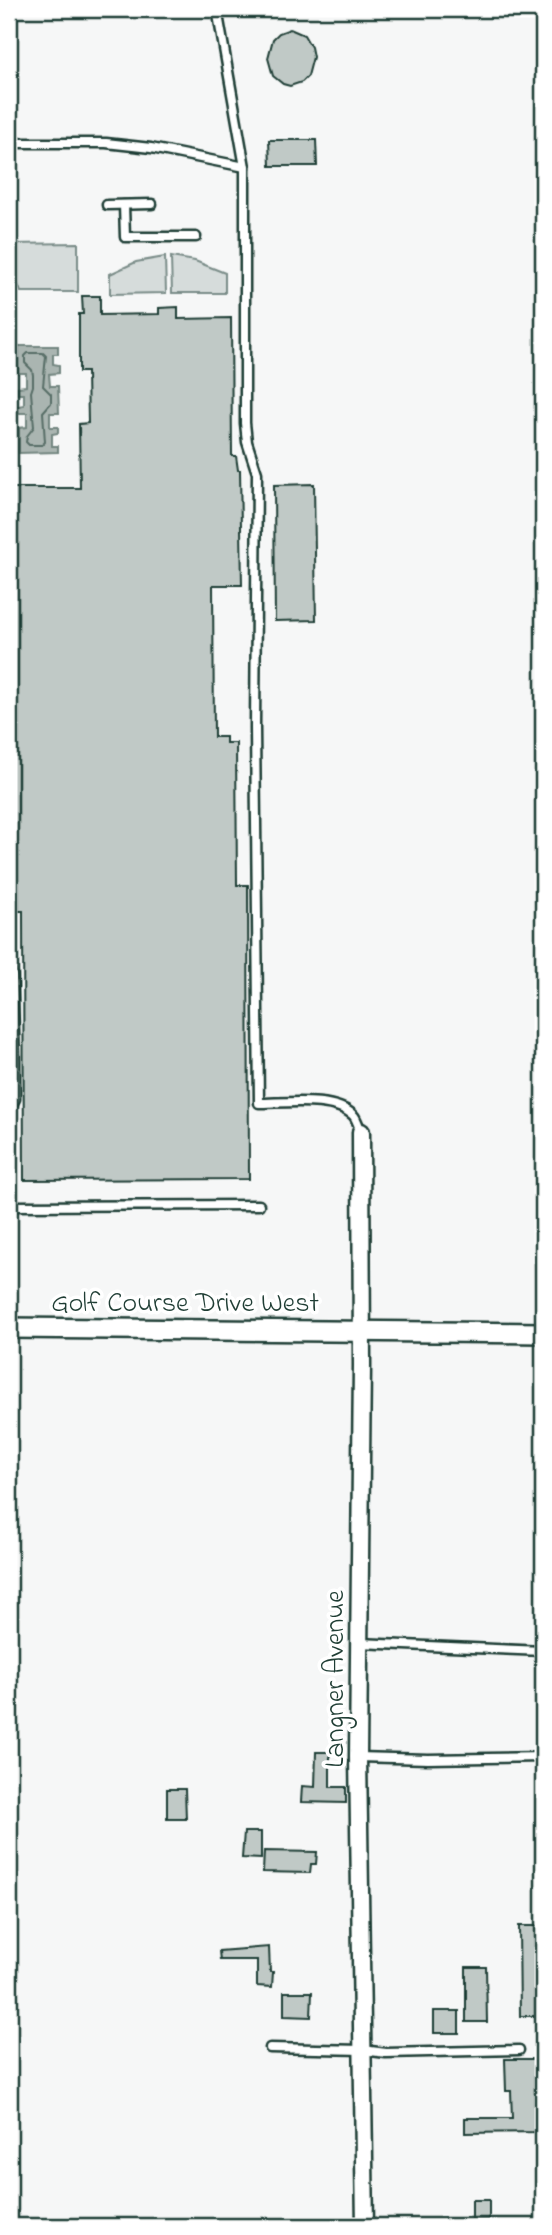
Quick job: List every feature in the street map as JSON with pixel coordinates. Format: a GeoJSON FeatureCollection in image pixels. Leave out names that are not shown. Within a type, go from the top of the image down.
{"type":"FeatureCollection","features":[{"type":"Feature","properties":{"kind":"street","name":"Langner Avenue"},"geometry":{"type":"LineString","coordinates":[[361,1132],[358,1757],[365,2226]]}},
{"type":"Feature","properties":{"kind":"street","name":"Golf Course Drive West"},"geometry":{"type":"LineString","coordinates":[[9,1328],[543,1333]]}},
{"type":"Feature","properties":{"kind":"lane"},"geometry":{"type":"LineString","coordinates":[[217,9],[245,167],[245,423],[257,481],[255,728],[259,1103],[336,1105],[354,1116],[361,1132]]}},
{"type":"Feature","properties":{"kind":"lane"},"geometry":{"type":"LineString","coordinates":[[9,143],[106,143],[151,148],[245,167]]}},
{"type":"Feature","properties":{"kind":"lane"},"geometry":{"type":"LineString","coordinates":[[107,205],[152,204]]}},
{"type":"Feature","properties":{"kind":"lane"},"geometry":{"type":"LineString","coordinates":[[124,205],[125,237],[196,237]]}},
{"type":"Feature","properties":{"kind":"lane"},"geometry":{"type":"LineString","coordinates":[[9,962],[15,1021],[15,1099],[9,1110]]}},
{"type":"Feature","properties":{"kind":"lane"},"geometry":{"type":"LineString","coordinates":[[9,1206],[259,1205]]}},
{"type":"Feature","properties":{"kind":"lane"},"geometry":{"type":"LineString","coordinates":[[359,1643],[543,1651]]}},
{"type":"Feature","properties":{"kind":"lane"},"geometry":{"type":"LineString","coordinates":[[358,1757],[543,1757]]}},
{"type":"Feature","properties":{"kind":"lane"},"geometry":{"type":"LineString","coordinates":[[270,2049],[363,2050],[386,2053],[519,2050]]}},
{"type":"Feature","properties":{"kind":"shaded area"},"geometry":{"type":"Polygon","coordinates":[[[78,243],[78,292],[21,292],[17,282],[9,275],[9,244],[78,243]]]}},
{"type":"Feature","properties":{"kind":"shaded area"},"geometry":{"type":"Polygon","coordinates":[[[165,257],[166,293],[110,294],[110,274],[136,262],[165,257]]]}},
{"type":"Feature","properties":{"kind":"shaded area"},"geometry":{"type":"Polygon","coordinates":[[[171,257],[195,261],[225,273],[225,293],[172,293],[171,257]]]}},
{"type":"Feature","properties":{"kind":"water"},"geometry":{"type":"Polygon","coordinates":[[[17,346],[58,346],[58,354],[53,354],[53,364],[59,365],[59,373],[49,374],[50,386],[58,386],[59,413],[50,413],[50,427],[58,427],[58,433],[52,434],[52,446],[58,446],[58,452],[19,453],[19,428],[27,427],[27,413],[18,413],[18,406],[24,405],[24,394],[18,394],[18,387],[26,386],[26,373],[18,373],[17,346]]]}},
{"type":"Feature","properties":{"kind":"building"},"geometry":{"type":"Polygon","coordinates":[[[290,29],[304,35],[313,57],[308,76],[302,82],[290,86],[273,76],[268,58],[273,39],[279,33],[290,29]]]}},
{"type":"Feature","properties":{"kind":"building"},"geometry":{"type":"Polygon","coordinates":[[[269,140],[316,140],[317,166],[270,166],[269,140]]]}},
{"type":"Feature","properties":{"kind":"building"},"geometry":{"type":"Polygon","coordinates":[[[82,296],[100,296],[100,315],[159,314],[159,308],[178,307],[178,319],[231,318],[232,456],[236,456],[240,470],[242,585],[213,585],[214,737],[226,737],[226,743],[236,743],[237,885],[248,885],[249,1179],[24,1180],[23,911],[9,911],[9,488],[80,488],[79,424],[88,423],[87,372],[79,372],[79,314],[83,314],[82,296]]]}},
{"type":"Feature","properties":{"kind":"building"},"geometry":{"type":"Polygon","coordinates":[[[314,484],[316,620],[275,621],[274,485],[314,484]]]}},
{"type":"Feature","properties":{"kind":"building"},"geometry":{"type":"Polygon","coordinates":[[[316,1752],[330,1752],[330,1787],[346,1787],[346,1803],[301,1802],[302,1786],[315,1787],[316,1752]]]}},
{"type":"Feature","properties":{"kind":"building"},"geometry":{"type":"Polygon","coordinates":[[[167,1789],[185,1789],[186,1819],[167,1819],[167,1789]]]}},
{"type":"Feature","properties":{"kind":"building"},"geometry":{"type":"Polygon","coordinates":[[[244,1832],[261,1832],[261,1859],[242,1858],[244,1832]]]}},
{"type":"Feature","properties":{"kind":"building"},"geometry":{"type":"Polygon","coordinates":[[[264,1851],[317,1852],[316,1864],[311,1864],[310,1873],[263,1872],[264,1851]]]}},
{"type":"Feature","properties":{"kind":"building"},"geometry":{"type":"Polygon","coordinates":[[[519,1926],[543,1926],[543,2016],[520,2016],[519,1926]]]}},
{"type":"Feature","properties":{"kind":"building"},"geometry":{"type":"Polygon","coordinates":[[[269,1947],[270,1972],[273,1972],[272,1987],[257,1986],[257,1960],[220,1960],[219,1951],[269,1947]]]}},
{"type":"Feature","properties":{"kind":"building"},"geometry":{"type":"Polygon","coordinates":[[[466,1967],[486,1967],[487,2022],[466,2022],[466,1967]]]}},
{"type":"Feature","properties":{"kind":"building"},"geometry":{"type":"Polygon","coordinates":[[[284,1992],[312,1992],[311,2017],[284,2016],[284,1992]]]}},
{"type":"Feature","properties":{"kind":"building"},"geometry":{"type":"Polygon","coordinates":[[[434,2011],[459,2011],[459,2033],[434,2033],[434,2011]]]}},
{"type":"Feature","properties":{"kind":"building"},"geometry":{"type":"Polygon","coordinates":[[[505,2059],[540,2059],[543,2074],[543,2132],[465,2133],[465,2118],[512,2118],[511,2091],[506,2091],[505,2059]]]}},
{"type":"Feature","properties":{"kind":"building"},"geometry":{"type":"Polygon","coordinates":[[[472,2200],[489,2200],[489,2219],[472,2220],[472,2200]]]}}]}
